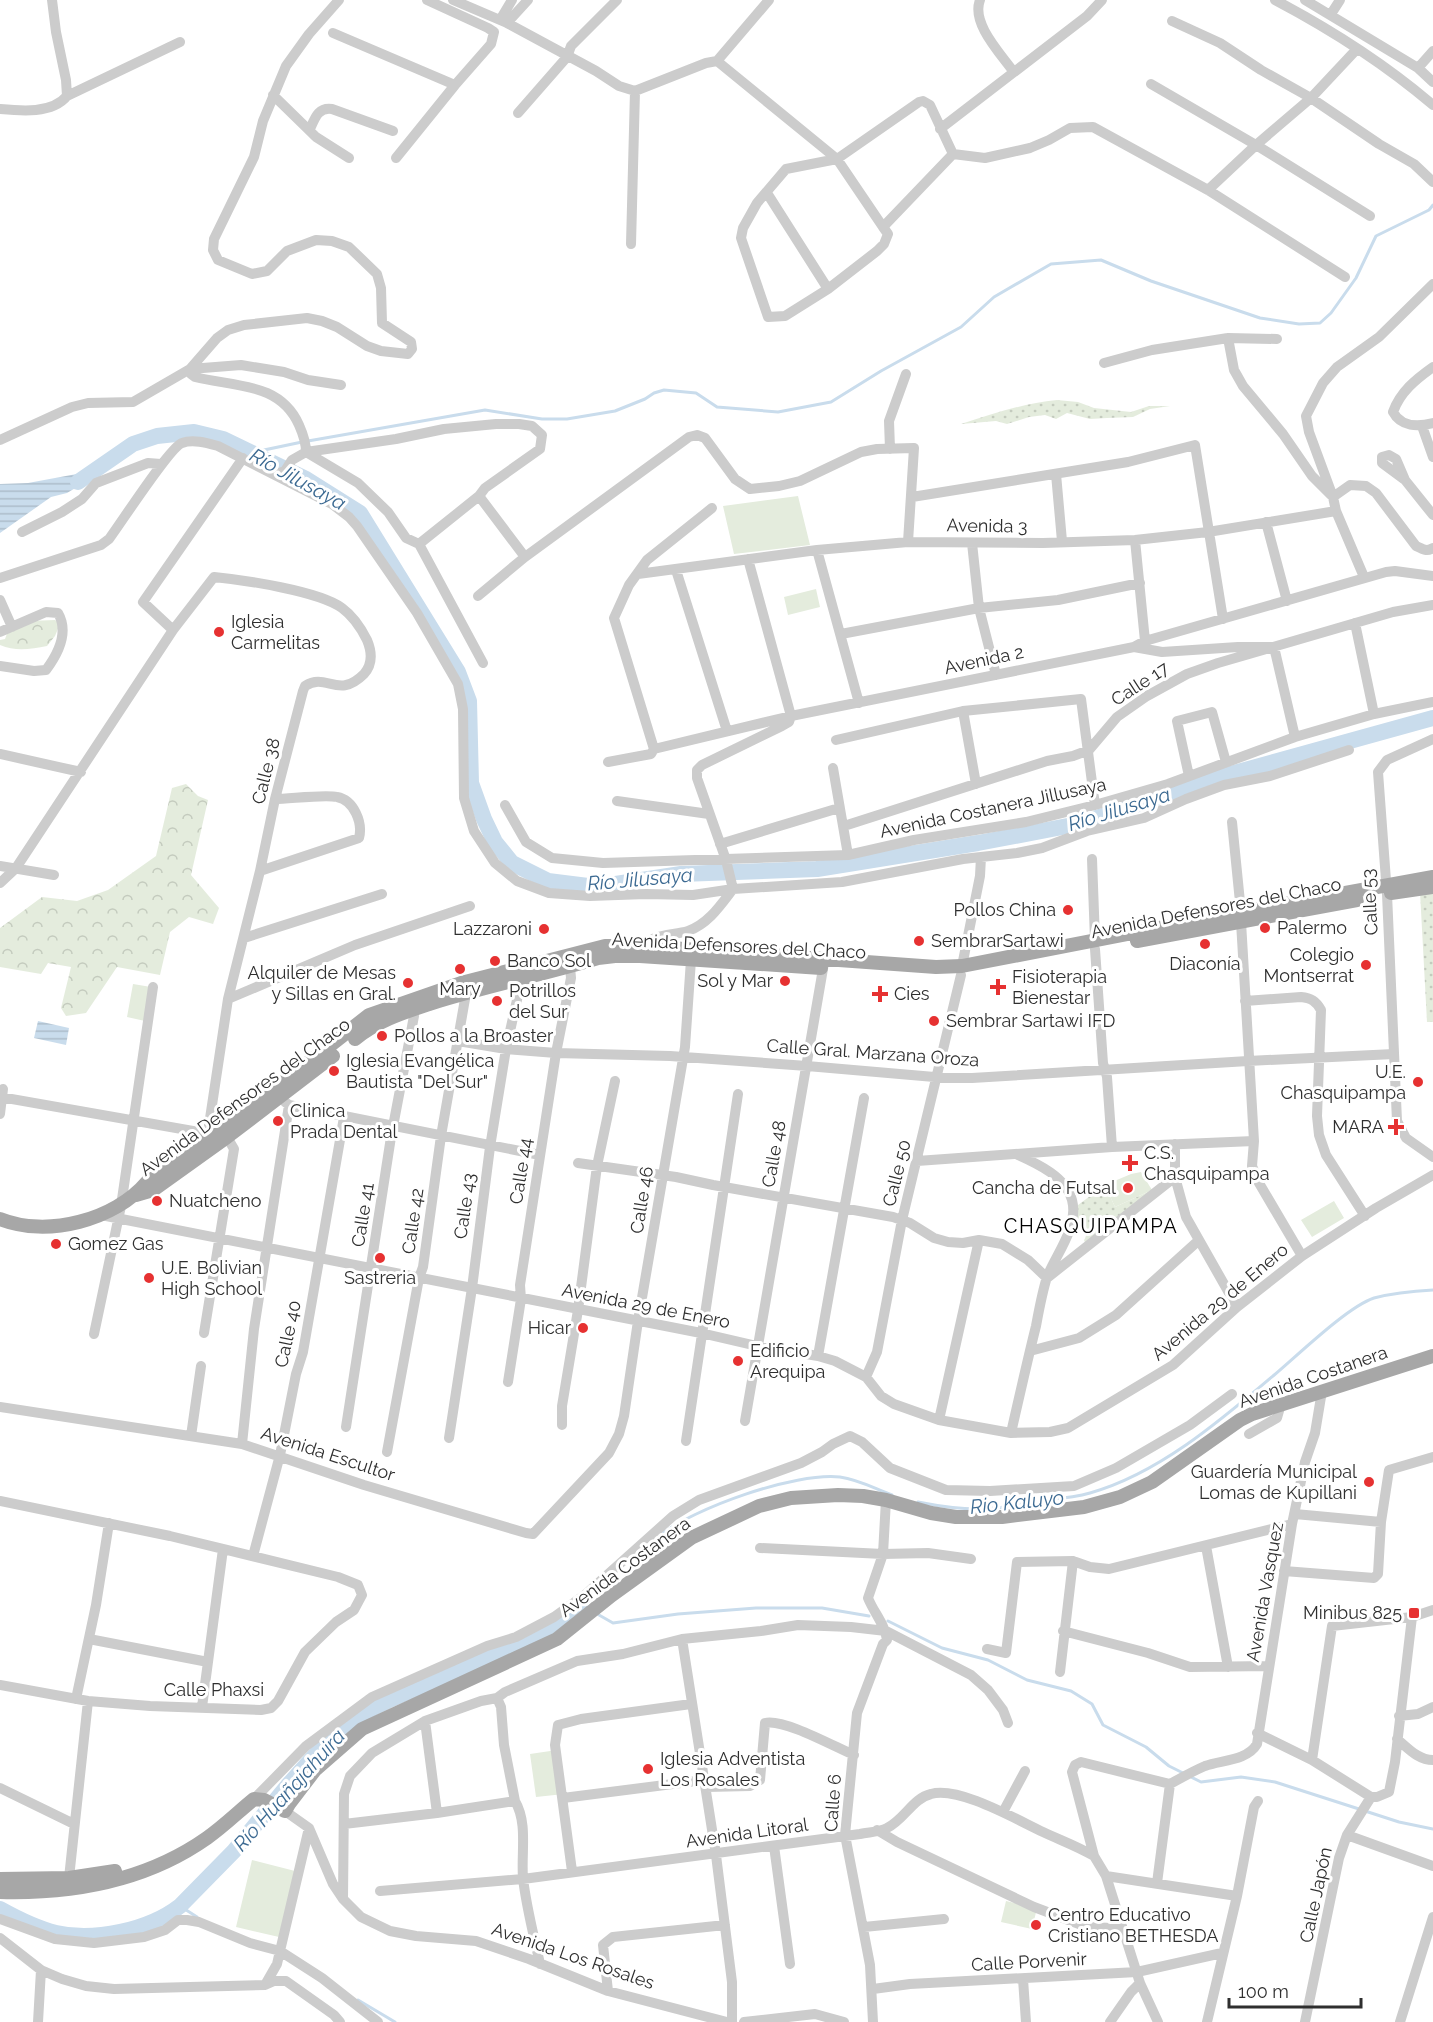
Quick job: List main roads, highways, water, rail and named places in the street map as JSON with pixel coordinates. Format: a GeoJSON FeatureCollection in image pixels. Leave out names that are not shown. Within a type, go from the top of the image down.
{"type":"FeatureCollection","features":[{"type":"Feature","properties":{"kind":"main road"},"geometry":{"type":"LineString","coordinates":[[1387,889],[1433,877]]}},
{"type":"Feature","properties":{"kind":"main road","name":"Avenida Defensores del Chaco"},"geometry":{"type":"LineString","coordinates":[[0,1219],[22,1226],[35,1227],[70,1223],[119,1212],[136,1195],[153,1190],[220,1136],[280,1098],[366,1030],[411,1005],[462,988],[569,962],[605,946],[693,955],[892,968],[936,967],[961,970],[1387,889],[1433,887]]}},
{"type":"Feature","properties":{"kind":"main road","name":"Avenida Costanera"},"geometry":{"type":"LineString","coordinates":[[0,1892],[37,1893],[108,1882],[142,1872],[167,1861],[207,1838],[259,1799],[284,1810],[315,1770],[362,1729],[557,1639],[651,1566],[707,1529],[759,1506],[791,1498],[837,1495],[886,1500],[931,1514],[956,1517],[1002,1517],[1084,1507],[1120,1497],[1152,1482],[1222,1435],[1240,1420],[1281,1404],[1433,1356]]}},
{"type":"Feature","properties":{"kind":"main road","name":"Avenida Costanera"},"geometry":{"type":"LineString","coordinates":[[0,1878],[69,1878],[167,1861]]}},
{"type":"Feature","properties":{"kind":"main road"},"geometry":{"type":"LineString","coordinates":[[37,1893],[59,1887],[69,1878]]}},
{"type":"Feature","properties":{"kind":"water"},"geometry":{"type":"Polygon","coordinates":[[[109,468],[67,493],[51,497],[0,533],[0,484],[28,483],[109,468]]]}},
{"type":"Feature","properties":{"kind":"water"},"geometry":{"type":"Polygon","coordinates":[[[38,1021],[69,1028],[66,1045],[34,1038],[38,1021]]]}},
{"type":"Feature","properties":{"kind":"waterway"},"geometry":{"type":"LineString","coordinates":[[308,441],[485,410],[542,419],[567,419],[615,411],[664,390],[696,393],[717,407],[778,412],[831,402],[881,371],[961,327],[994,297],[1051,264],[1101,260],[1151,281],[1260,318],[1299,324],[1320,323],[1331,313],[1356,278],[1376,236],[1429,210],[1433,205]]}},
{"type":"Feature","properties":{"kind":"waterway","name":"Río Jilusaya"},"geometry":{"type":"LineString","coordinates":[[78,482],[133,444],[157,436],[194,432],[223,439],[306,479],[360,513],[458,672],[469,701],[471,783],[495,842],[512,863],[548,881],[596,887],[681,874],[817,869],[978,843],[1078,824],[1227,775],[1433,718]]}},
{"type":"Feature","properties":{"kind":"waterway"},"geometry":{"type":"LineString","coordinates":[[250,453],[302,442]]}},
{"type":"Feature","properties":{"kind":"waterway","name":"Rio Kaluyo"},"geometry":{"type":"LineString","coordinates":[[918,1502],[966,1509],[999,1508],[1082,1495],[1115,1484],[1164,1459],[1210,1428],[1322,1333],[1363,1303],[1389,1295],[1433,1290]]}},
{"type":"Feature","properties":{"kind":"waterway","name":"Rio Kaluyo"},"geometry":{"type":"LineString","coordinates":[[659,1536],[675,1525],[720,1504],[746,1494],[798,1480],[821,1477],[847,1478],[892,1495]]}},
{"type":"Feature","properties":{"kind":"waterway","name":"Río Huañajahuira"},"geometry":{"type":"LineString","coordinates":[[0,1909],[27,1923],[56,1933],[71,1935],[104,1935],[153,1922],[180,1906],[234,1851],[335,1733],[363,1713],[387,1701],[533,1638],[581,1604]]}},
{"type":"Feature","properties":{"kind":"waterway"},"geometry":{"type":"LineString","coordinates":[[599,1615],[613,1623],[678,1614],[756,1608],[822,1608],[869,1616]]}},
{"type":"Feature","properties":{"kind":"waterway"},"geometry":{"type":"LineString","coordinates":[[888,1621],[942,1648],[988,1660],[1027,1680],[1071,1691],[1092,1704],[1103,1725],[1146,1747],[1169,1766],[1183,1773]]}},
{"type":"Feature","properties":{"kind":"waterway"},"geometry":{"type":"LineString","coordinates":[[1189,1776],[1201,1782],[1241,1777],[1275,1782],[1359,1809]]}},
{"type":"Feature","properties":{"kind":"waterway"},"geometry":{"type":"LineString","coordinates":[[1365,1811],[1399,1822],[1433,1829]]}},
{"type":"Feature","properties":{"kind":"waterway"},"geometry":{"type":"LineString","coordinates":[[180,1906],[197,1917]]}},
{"type":"Feature","properties":{"kind":"waterway"},"geometry":{"type":"LineString","coordinates":[[358,2000],[395,2022]]}},
{"type":"Feature","properties":{"kind":"place","name":"Iglesia Carmelitas"},"geometry":{"type":"Point","coordinates":[219,632]}},
{"type":"Feature","properties":{"kind":"place","name":"Pollos China"},"geometry":{"type":"Point","coordinates":[1068,910]}},
{"type":"Feature","properties":{"kind":"place","name":"Palermo"},"geometry":{"type":"Point","coordinates":[1265,928]}},
{"type":"Feature","properties":{"kind":"place","name":"Lazzaroni"},"geometry":{"type":"Point","coordinates":[544,929]}},
{"type":"Feature","properties":{"kind":"place","name":"SembrarSartawi"},"geometry":{"type":"Point","coordinates":[919,941]}},
{"type":"Feature","properties":{"kind":"place","name":"Diaconía"},"geometry":{"type":"Point","coordinates":[1205,944]}},
{"type":"Feature","properties":{"kind":"place","name":"Banco Sol"},"geometry":{"type":"Point","coordinates":[495,961]}},
{"type":"Feature","properties":{"kind":"place","name":"Colegio Montserrat"},"geometry":{"type":"Point","coordinates":[1366,965]}},
{"type":"Feature","properties":{"kind":"place","name":"Mary"},"geometry":{"type":"Point","coordinates":[460,969]}},
{"type":"Feature","properties":{"kind":"place","name":"Sol y Mar"},"geometry":{"type":"Point","coordinates":[785,981]}},
{"type":"Feature","properties":{"kind":"place","name":"Alquiler de Mesas y Sillas en Gral."},"geometry":{"type":"Point","coordinates":[408,983]}},
{"type":"Feature","properties":{"kind":"place","name":"Fisioterapia Bienestar"},"geometry":{"type":"Point","coordinates":[998,987]}},
{"type":"Feature","properties":{"kind":"place","name":"Cies"},"geometry":{"type":"Point","coordinates":[880,994]}},
{"type":"Feature","properties":{"kind":"place","name":"Potrillos del Sur"},"geometry":{"type":"Point","coordinates":[497,1001]}},
{"type":"Feature","properties":{"kind":"place","name":"Sembrar Sartawi IFD"},"geometry":{"type":"Point","coordinates":[934,1021]}},
{"type":"Feature","properties":{"kind":"place","name":"Pollos a la Broaster"},"geometry":{"type":"Point","coordinates":[382,1036]}},
{"type":"Feature","properties":{"kind":"place","name":"Iglesia Evangélica Bautista \"Del Sur\""},"geometry":{"type":"Point","coordinates":[334,1071]}},
{"type":"Feature","properties":{"kind":"place","name":"U.E. Chasquipampa"},"geometry":{"type":"Point","coordinates":[1418,1082]}},
{"type":"Feature","properties":{"kind":"place","name":"Clinica Prada Dental"},"geometry":{"type":"Point","coordinates":[278,1121]}},
{"type":"Feature","properties":{"kind":"place","name":"MARA"},"geometry":{"type":"Point","coordinates":[1396,1127]}},
{"type":"Feature","properties":{"kind":"place","name":"C.S. Chasquipampa"},"geometry":{"type":"Point","coordinates":[1130,1163]}},
{"type":"Feature","properties":{"kind":"place","name":"Cancha de Futsal"},"geometry":{"type":"Point","coordinates":[1128,1188]}},
{"type":"Feature","properties":{"kind":"place","name":"Nuatcheno"},"geometry":{"type":"Point","coordinates":[157,1201]}},
{"type":"Feature","properties":{"kind":"place","name":"Gomez Gas"},"geometry":{"type":"Point","coordinates":[56,1244]}},
{"type":"Feature","properties":{"kind":"place","name":"Sastreria"},"geometry":{"type":"Point","coordinates":[380,1258]}},
{"type":"Feature","properties":{"kind":"place","name":"U.E. Bolivian High School"},"geometry":{"type":"Point","coordinates":[149,1278]}},
{"type":"Feature","properties":{"kind":"place","name":"Hicar"},"geometry":{"type":"Point","coordinates":[583,1328]}},
{"type":"Feature","properties":{"kind":"place","name":"Edificio Arequipa"},"geometry":{"type":"Point","coordinates":[738,1361]}},
{"type":"Feature","properties":{"kind":"place","name":"Guardería Municipal Lomas de Kupillani"},"geometry":{"type":"Point","coordinates":[1369,1482]}},
{"type":"Feature","properties":{"kind":"place","name":"Minibus 825"},"geometry":{"type":"Point","coordinates":[1414,1613]}},
{"type":"Feature","properties":{"kind":"place","name":"Iglesia Adventista Los Rosales"},"geometry":{"type":"Point","coordinates":[648,1769]}},
{"type":"Feature","properties":{"kind":"place","name":"Centro Educativo Cristiano BETHESDA"},"geometry":{"type":"Point","coordinates":[1036,1925]}},
{"type":"Feature","properties":{"kind":"district","name":"CHASQUIPAMPA"},"geometry":{"type":"Point","coordinates":[1091,1226]}}]}
